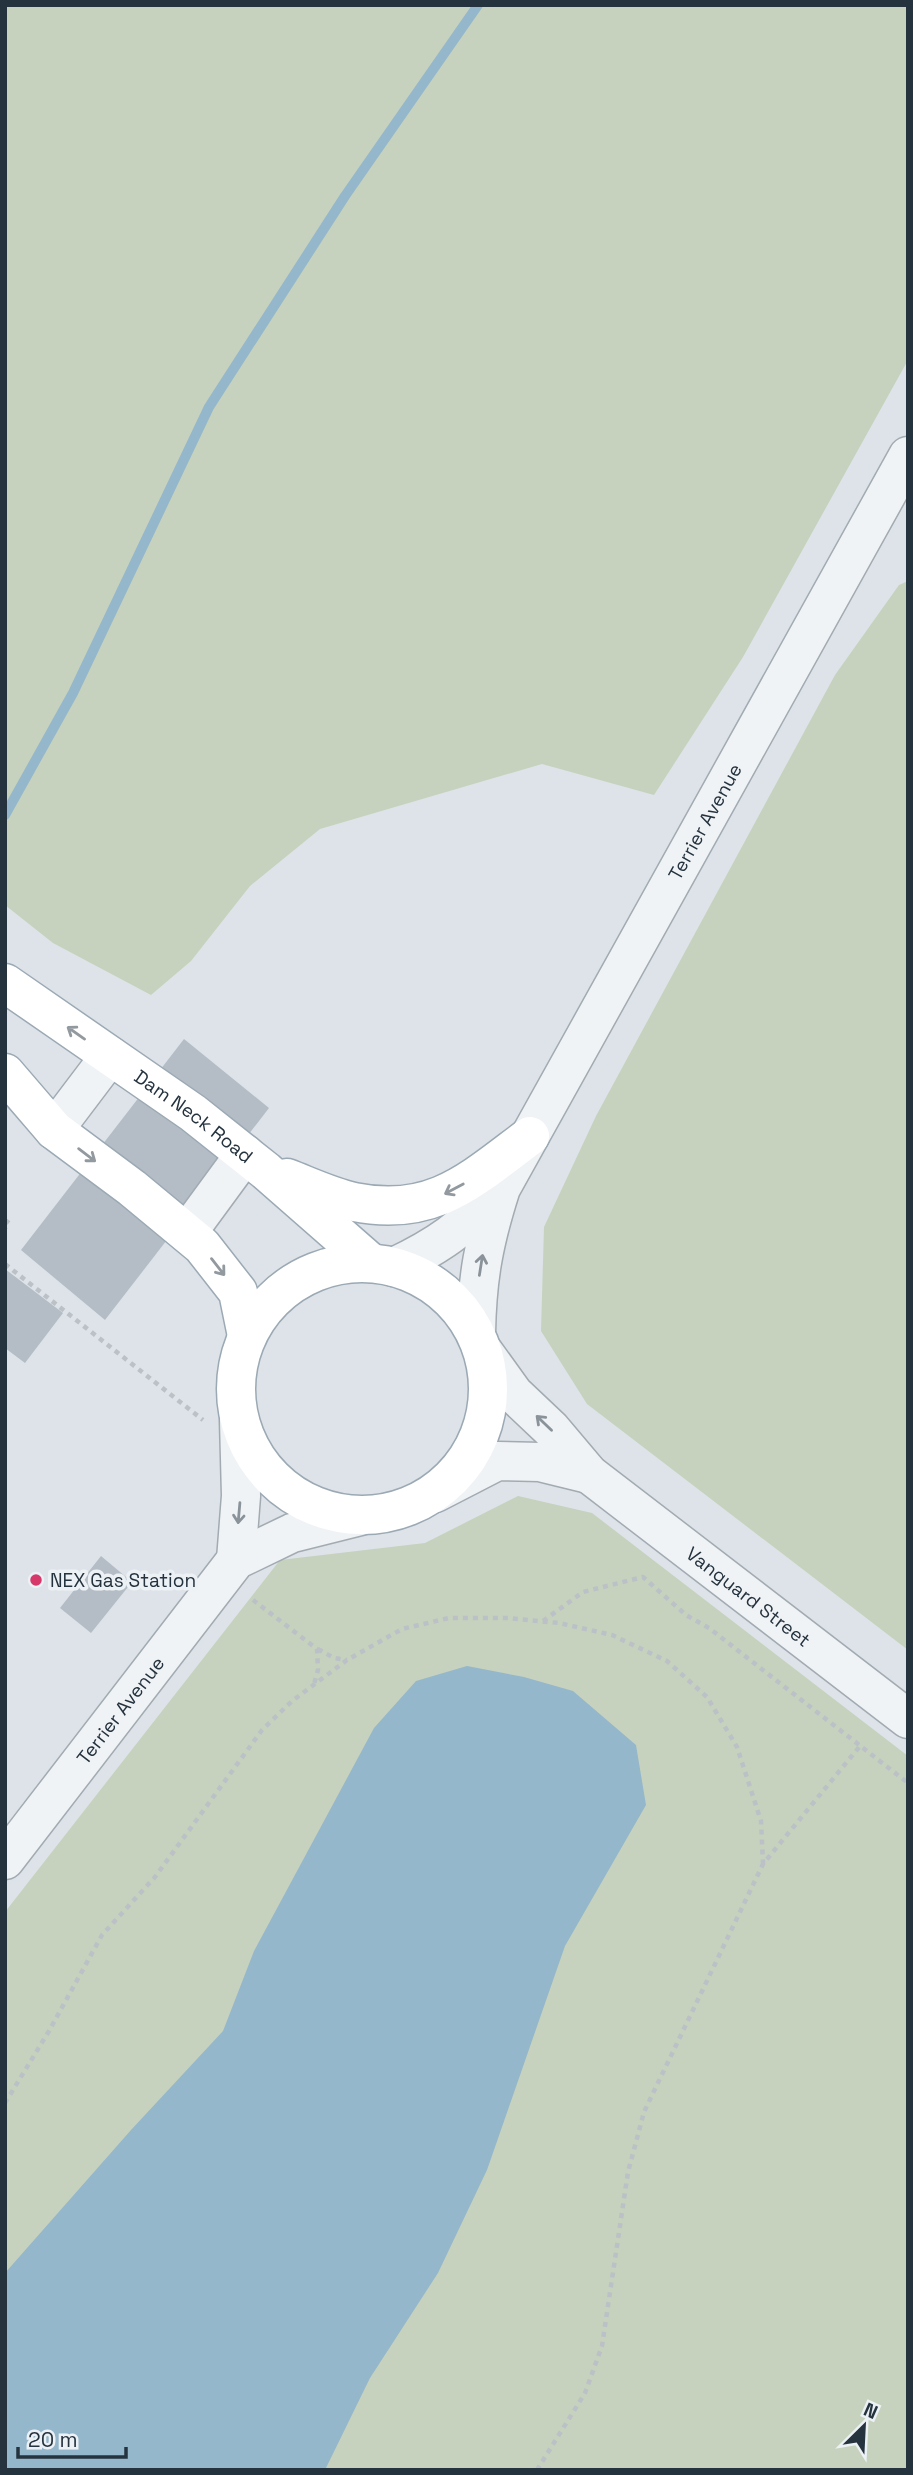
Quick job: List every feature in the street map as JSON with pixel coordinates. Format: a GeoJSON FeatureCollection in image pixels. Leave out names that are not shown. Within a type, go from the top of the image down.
{"type":"FeatureCollection","features":[{"type":"Feature","properties":{"kind":"main road","name":"Dam Neck Road"},"geometry":{"type":"LineString","coordinates":[[5,983],[193,1114],[383,1265]]}},
{"type":"Feature","properties":{"kind":"main road"},"geometry":{"type":"LineString","coordinates":[[5,1073],[54,1130],[132,1188],[202,1246],[238,1292],[247,1336]]}},
{"type":"Feature","properties":{"kind":"main road"},"geometry":{"type":"LineString","coordinates":[[255,1163],[351,1201],[378,1206],[404,1205],[450,1193],[530,1136]]}},
{"type":"Feature","properties":{"kind":"main road"},"geometry":{"type":"LineString","coordinates":[[383,1265],[427,1281],[455,1304],[480,1342],[489,1390],[482,1429],[464,1465],[435,1493],[400,1510],[360,1516],[320,1508],[283,1488],[224,1424],[247,1336],[268,1304],[297,1280],[333,1266],[383,1265]]}},
{"type":"Feature","properties":{"kind":"street","name":"Terrier Avenue"},"geometry":{"type":"LineString","coordinates":[[480,1342],[477,1288],[485,1238],[501,1188],[908,456]]}},
{"type":"Feature","properties":{"kind":"street"},"geometry":{"type":"LineString","coordinates":[[54,1130],[110,1056]]}},
{"type":"Feature","properties":{"kind":"street"},"geometry":{"type":"LineString","coordinates":[[187,1233],[255,1163]]}},
{"type":"Feature","properties":{"kind":"street","name":"Terrier Avenue"},"geometry":{"type":"LineString","coordinates":[[383,1265],[431,1250],[460,1228],[501,1188]]}},
{"type":"Feature","properties":{"kind":"street","name":"Vanguard Street"},"geometry":{"type":"LineString","coordinates":[[480,1342],[514,1394],[551,1429],[589,1474],[908,1719]]}},
{"type":"Feature","properties":{"kind":"street"},"geometry":{"type":"LineString","coordinates":[[224,1424],[241,1496],[236,1560]]}},
{"type":"Feature","properties":{"kind":"street","name":"Vanguard Street"},"geometry":{"type":"LineString","coordinates":[[435,1493],[497,1461],[540,1462],[589,1474]]}},
{"type":"Feature","properties":{"kind":"street","name":"Terrier Avenue"},"geometry":{"type":"LineString","coordinates":[[5,1860],[236,1560],[292,1533],[360,1516]]}},
{"type":"Feature","properties":{"kind":"path"},"geometry":{"type":"LineString","coordinates":[[5,1220],[9,1223],[5,1228]]}},
{"type":"Feature","properties":{"kind":"path"},"geometry":{"type":"LineString","coordinates":[[5,1264],[204,1420],[224,1424]]}},
{"type":"Feature","properties":{"kind":"path"},"geometry":{"type":"LineString","coordinates":[[542,1622],[583,1592],[643,1577],[686,1615],[709,1628],[908,1783]]}},
{"type":"Feature","properties":{"kind":"path"},"geometry":{"type":"LineString","coordinates":[[252,1599],[317,1649],[334,1658],[347,1660]]}},
{"type":"Feature","properties":{"kind":"path"},"geometry":{"type":"LineString","coordinates":[[5,2103],[102,1936],[155,1877],[262,1730],[292,1701],[347,1660],[402,1629],[449,1618],[508,1618],[542,1622],[612,1636],[667,1661],[707,1697],[737,1747],[761,1821],[763,1864]]}},
{"type":"Feature","properties":{"kind":"path"},"geometry":{"type":"LineString","coordinates":[[313,1685],[318,1670],[317,1649]]}},
{"type":"Feature","properties":{"kind":"path"},"geometry":{"type":"LineString","coordinates":[[537,2470],[585,2393],[602,2346],[628,2172],[644,2112],[763,1864],[860,1746]]}},
{"type":"Feature","properties":{"kind":"green space"},"geometry":{"type":"Polygon","coordinates":[[[5,5],[908,5],[908,360],[743,657],[654,795],[542,764],[320,829],[250,886],[191,961],[151,995],[53,943],[5,905],[5,5]]]}},
{"type":"Feature","properties":{"kind":"green space"},"geometry":{"type":"Polygon","coordinates":[[[908,581],[908,1650],[587,1404],[541,1331],[544,1227],[596,1116],[835,675],[899,585],[908,581]]]}},
{"type":"Feature","properties":{"kind":"green space"},"geometry":{"type":"Polygon","coordinates":[[[518,1496],[592,1513],[908,1756],[908,2470],[5,2470],[5,1912],[280,1560],[425,1543],[518,1496]]]}},
{"type":"Feature","properties":{"kind":"water"},"geometry":{"type":"Polygon","coordinates":[[[467,1666],[524,1677],[573,1691],[636,1745],[646,1805],[565,1946],[487,2170],[438,2273],[370,2378],[325,2470],[5,2470],[5,2273],[223,2031],[254,1951],[374,1728],[416,1681],[467,1666]]]}},
{"type":"Feature","properties":{"kind":"building"},"geometry":{"type":"Polygon","coordinates":[[[184,1039],[269,1108],[105,1320],[21,1250],[184,1039]]]}},
{"type":"Feature","properties":{"kind":"building"},"geometry":{"type":"Polygon","coordinates":[[[5,1269],[63,1313],[25,1363],[5,1348],[5,1269]]]}},
{"type":"Feature","properties":{"kind":"building"},"geometry":{"type":"Polygon","coordinates":[[[101,1556],[132,1582],[91,1633],[60,1608],[101,1556]]]}},
{"type":"Feature","properties":{"kind":"waterway"},"geometry":{"type":"LineString","coordinates":[[5,815],[73,693],[209,407],[345,196],[478,5]]}},
{"type":"Feature","properties":{"kind":"place","name":"NEX Gas Station"},"geometry":{"type":"Point","coordinates":[36,1580]}}]}
